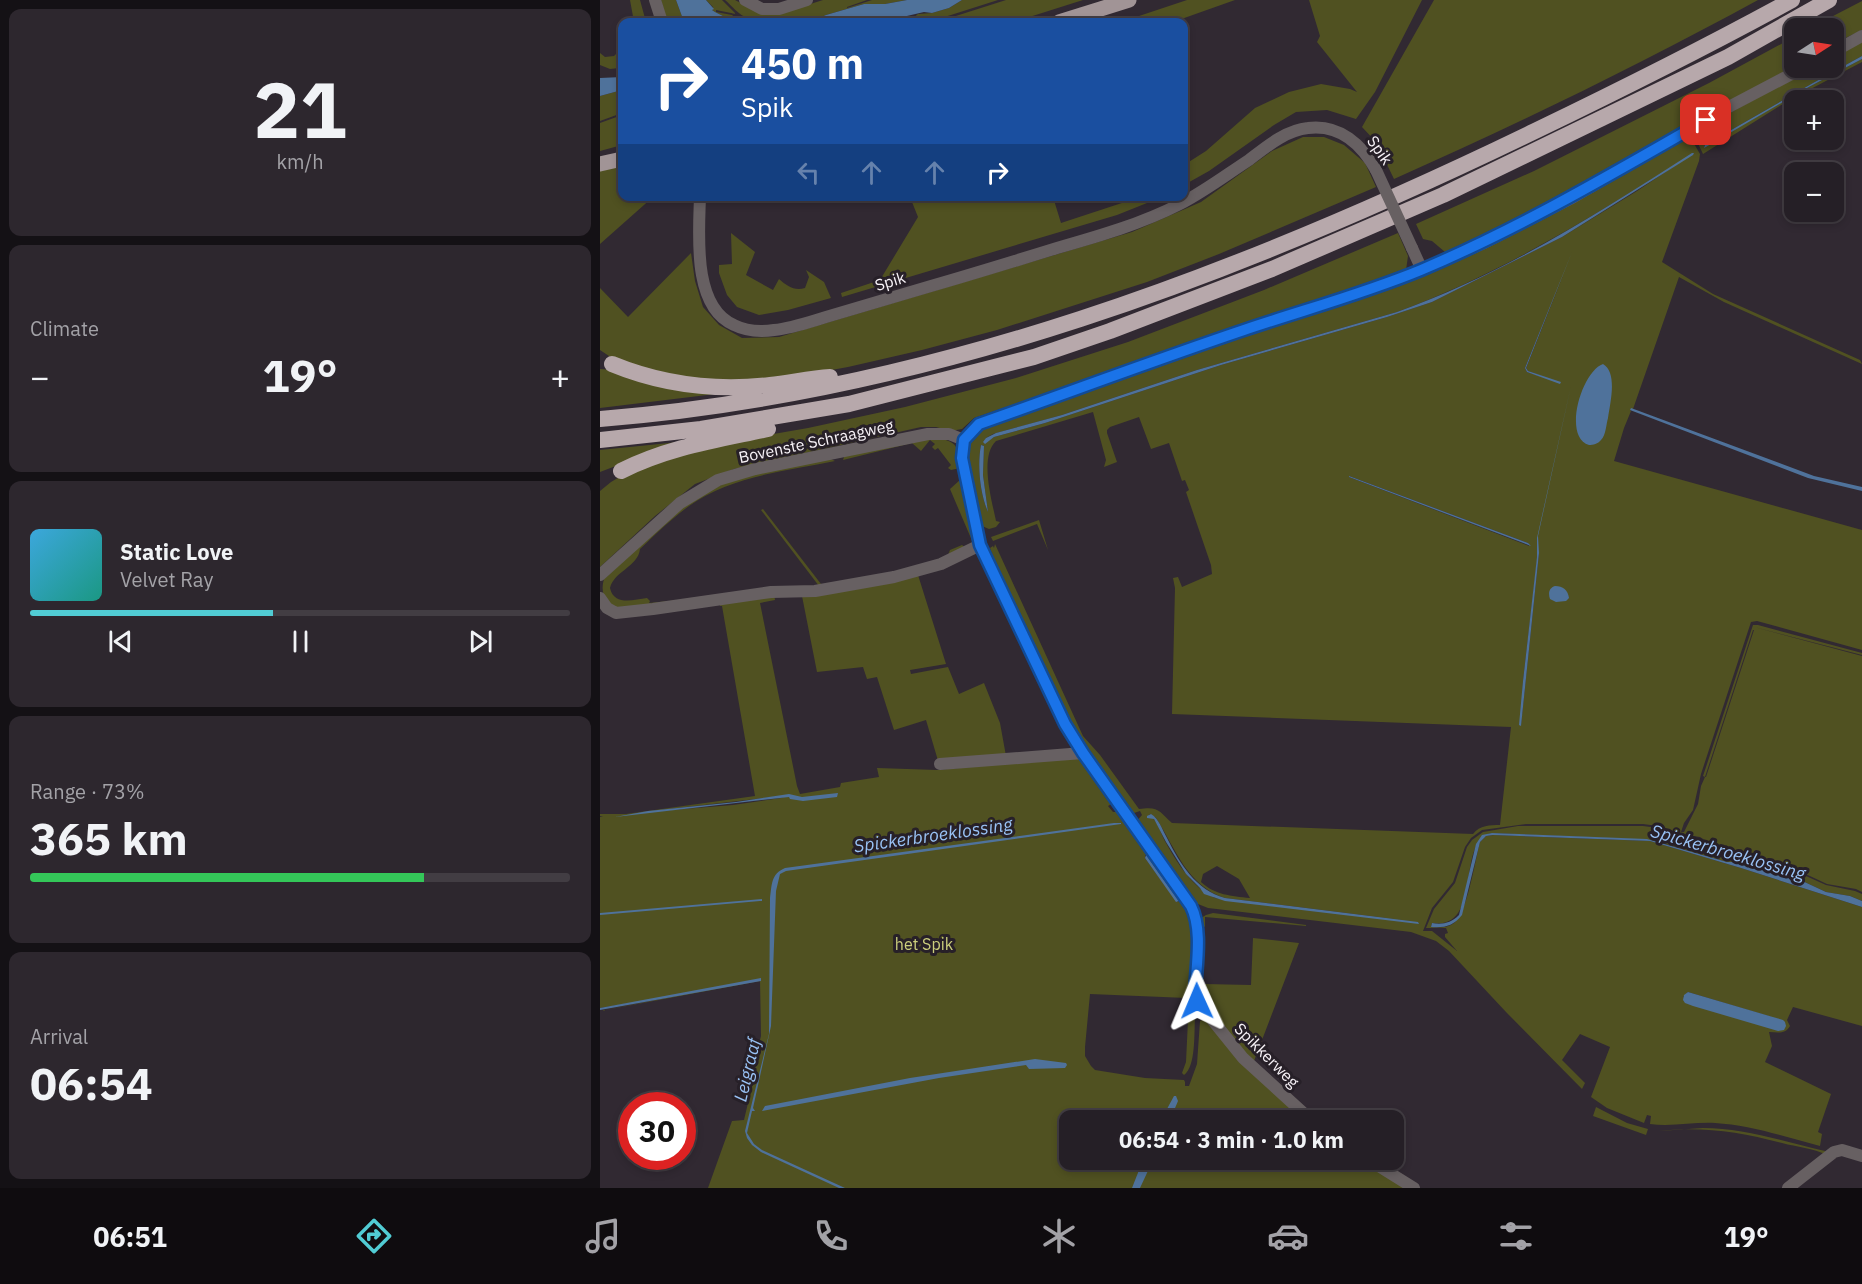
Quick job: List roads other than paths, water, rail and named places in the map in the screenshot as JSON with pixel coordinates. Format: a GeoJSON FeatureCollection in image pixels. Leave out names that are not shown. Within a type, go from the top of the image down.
{"type":"FeatureCollection","features":[{"type":"Feature","properties":{"kind":"highway"},"geometry":{"type":"LineString","coordinates":[[600,419],[709,407],[799,393],[881,376],[1072,323],[1261,254],[1436,179],[1694,53],[1792,0]]}},
{"type":"Feature","properties":{"kind":"highway"},"geometry":{"type":"LineString","coordinates":[[600,440],[701,429],[849,404],[1034,357],[1110,332],[1272,269],[1443,195],[1728,57],[1829,0]]}},
{"type":"Feature","properties":{"kind":"highway"},"geometry":{"type":"LineString","coordinates":[[612,364],[659,380],[713,387],[744,387],[819,378],[881,376]]}},
{"type":"Feature","properties":{"kind":"highway"},"geometry":{"type":"LineString","coordinates":[[621,471],[664,453],[694,444],[822,417],[849,404]]}},
{"type":"Feature","properties":{"kind":"main road"},"geometry":{"type":"LineString","coordinates":[[1072,18],[1129,0]]}},
{"type":"Feature","properties":{"kind":"main road"},"geometry":{"type":"LineString","coordinates":[[600,164],[618,160]]}},
{"type":"Feature","properties":{"kind":"street"},"geometry":{"type":"LineString","coordinates":[[655,0],[661,18]]}},
{"type":"Feature","properties":{"kind":"street"},"geometry":{"type":"LineString","coordinates":[[745,0],[762,9],[779,9],[807,0]]}},
{"type":"Feature","properties":{"kind":"street"},"geometry":{"type":"LineString","coordinates":[[1844,46],[1862,36]]}},
{"type":"Feature","properties":{"kind":"street"},"geometry":{"type":"LineString","coordinates":[[940,764],[1083,753],[1065,724],[980,545],[962,458],[964,440],[979,424],[1422,270],[1484,243],[1539,215],[1723,110],[1784,78]]}},
{"type":"Feature","properties":{"kind":"street","name":"Spik"},"geometry":{"type":"LineString","coordinates":[[1188,200],[1272,143],[1294,131],[1308,128],[1338,131],[1351,138],[1368,156],[1422,270]]}},
{"type":"Feature","properties":{"kind":"street","name":"Spik"},"geometry":{"type":"LineString","coordinates":[[700,201],[699,249],[708,298],[719,315],[733,325],[752,331],[773,331],[835,315],[1126,227],[1186,201]]}},
{"type":"Feature","properties":{"kind":"street","name":"Bovenste Schraagweg"},"geometry":{"type":"LineString","coordinates":[[600,575],[680,503],[718,480],[755,469],[928,434],[949,434],[964,440]]}},
{"type":"Feature","properties":{"kind":"street"},"geometry":{"type":"LineString","coordinates":[[600,598],[607,608],[616,613],[771,592],[814,591],[894,577],[941,564],[980,545]]}},
{"type":"Feature","properties":{"kind":"street","name":"Spikkerweg"},"geometry":{"type":"LineString","coordinates":[[1083,753],[1196,914],[1198,930],[1195,993],[1197,1001],[1243,1058],[1300,1110]]}},
{"type":"Feature","properties":{"kind":"street"},"geometry":{"type":"LineString","coordinates":[[1788,1188],[1834,1152],[1842,1150],[1862,1156]]}},
{"type":"Feature","properties":{"kind":"street"},"geometry":{"type":"LineString","coordinates":[[1385,1170],[1414,1188]]}},
{"type":"Feature","properties":{"kind":"water"},"geometry":{"type":"Polygon","coordinates":[[[676,0],[706,0],[714,9],[712,10],[727,18],[683,18],[676,0]]]}},
{"type":"Feature","properties":{"kind":"water"},"geometry":{"type":"Polygon","coordinates":[[[907,0],[962,0],[949,8],[932,13],[924,12],[898,18],[819,18],[864,4],[885,4],[907,0]]]}},
{"type":"Feature","properties":{"kind":"water"},"geometry":{"type":"Polygon","coordinates":[[[1862,56],[1862,59],[1844,68],[1844,66],[1862,56]]]}},
{"type":"Feature","properties":{"kind":"water"},"geometry":{"type":"Polygon","coordinates":[[[618,77],[618,91],[600,96],[600,78],[618,77]]]}},
{"type":"Feature","properties":{"kind":"water"},"geometry":{"type":"Polygon","coordinates":[[[1826,78],[1801,90],[1813,83],[1826,78]]]}},
{"type":"Feature","properties":{"kind":"water"},"geometry":{"type":"Polygon","coordinates":[[[1784,100],[1704,148],[1705,145],[1784,100]]]}},
{"type":"Feature","properties":{"kind":"water"},"geometry":{"type":"Polygon","coordinates":[[[1692,153],[1693,155],[1562,237],[1432,302],[1221,365],[1045,423],[994,437],[985,444],[983,442],[996,433],[1062,415],[1197,370],[1397,312],[1437,297],[1549,241],[1692,153]]]}},
{"type":"Feature","properties":{"kind":"water"},"geometry":{"type":"Polygon","coordinates":[[[1572,252],[1526,368],[1528,371],[1561,382],[1560,384],[1527,372],[1525,368],[1572,252]]]}},
{"type":"Feature","properties":{"kind":"water"},"geometry":{"type":"Polygon","coordinates":[[[1603,364],[1608,368],[1612,381],[1608,418],[1603,438],[1589,445],[1581,440],[1577,430],[1578,404],[1588,378],[1595,369],[1603,364]]]}},
{"type":"Feature","properties":{"kind":"water"},"geometry":{"type":"Polygon","coordinates":[[[1571,386],[1538,536],[1539,553],[1521,726],[1519,725],[1537,557],[1537,538],[1571,386]]]}},
{"type":"Feature","properties":{"kind":"water"},"geometry":{"type":"Polygon","coordinates":[[[1631,408],[1814,476],[1862,487],[1862,491],[1808,478],[1630,410],[1631,408]]]}},
{"type":"Feature","properties":{"kind":"water"},"geometry":{"type":"Polygon","coordinates":[[[981,445],[984,446],[983,475],[988,512],[980,479],[981,445]]]}},
{"type":"Feature","properties":{"kind":"water"},"geometry":{"type":"Polygon","coordinates":[[[1349,477],[1528,543],[1531,546],[1349,477]]]}},
{"type":"Feature","properties":{"kind":"water"},"geometry":{"type":"Polygon","coordinates":[[[1555,586],[1566,591],[1569,598],[1566,601],[1556,602],[1550,599],[1551,588],[1555,586]]]}},
{"type":"Feature","properties":{"kind":"water"},"geometry":{"type":"Polygon","coordinates":[[[838,793],[837,797],[803,801],[789,797],[615,817],[789,794],[802,797],[838,793]]]}},
{"type":"Feature","properties":{"kind":"water"},"geometry":{"type":"Polygon","coordinates":[[[1151,814],[1158,821],[1177,857],[1190,875],[1215,894],[1225,898],[1418,922],[1419,924],[1225,901],[1204,894],[1186,874],[1154,819],[1147,818],[1151,814]]]}},
{"type":"Feature","properties":{"kind":"water"},"geometry":{"type":"Polygon","coordinates":[[[1114,823],[1121,824],[786,871],[780,874],[776,891],[771,1026],[753,1108],[755,1111],[752,1111],[747,1133],[754,1144],[762,1150],[845,1188],[839,1188],[761,1152],[752,1145],[745,1131],[769,1034],[770,898],[773,880],[780,870],[1114,823]]]}},
{"type":"Feature","properties":{"kind":"water"},"geometry":{"type":"Polygon","coordinates":[[[1492,833],[1647,839],[1727,862],[1743,862],[1773,874],[1796,878],[1826,892],[1850,896],[1862,901],[1862,907],[1650,841],[1493,835],[1486,836],[1480,842],[1462,915],[1448,926],[1431,927],[1432,923],[1446,923],[1459,915],[1476,844],[1482,835],[1492,833]]]}},
{"type":"Feature","properties":{"kind":"water"},"geometry":{"type":"Polygon","coordinates":[[[1146,855],[1179,901],[1176,902],[1145,858],[1146,855]]]}},
{"type":"Feature","properties":{"kind":"water"},"geometry":{"type":"Polygon","coordinates":[[[762,899],[762,901],[600,915],[600,913],[762,899]]]}},
{"type":"Feature","properties":{"kind":"water"},"geometry":{"type":"Polygon","coordinates":[[[761,978],[761,981],[600,1010],[600,1008],[761,978]]]}},
{"type":"Feature","properties":{"kind":"water"},"geometry":{"type":"Polygon","coordinates":[[[1688,992],[1783,1020],[1786,1026],[1784,1030],[1778,1031],[1693,1006],[1683,1000],[1684,995],[1688,992]]]}},
{"type":"Feature","properties":{"kind":"water"},"geometry":{"type":"Polygon","coordinates":[[[1035,1059],[1067,1065],[1065,1068],[1029,1069],[1026,1065],[939,1078],[762,1111],[765,1106],[910,1078],[1035,1059]]]}},
{"type":"Feature","properties":{"kind":"water"},"geometry":{"type":"Polygon","coordinates":[[[1176,1096],[1178,1101],[1174,1110],[1166,1110],[1176,1096]]]}},
{"type":"Feature","properties":{"kind":"water"},"geometry":{"type":"Polygon","coordinates":[[[1139,1170],[1148,1170],[1140,1188],[1132,1188],[1139,1170]]]}},
{"type":"Feature","properties":{"kind":"water label","name":"Spickerbroeklossing"},"geometry":{"type":"Point","coordinates":[933,835]}},
{"type":"Feature","properties":{"kind":"water label","name":"Spickerbroeklossing"},"geometry":{"type":"Point","coordinates":[1728,852]}},
{"type":"Feature","properties":{"kind":"water label","name":"Leigraaf"},"geometry":{"type":"Point","coordinates":[747,1070]}},
{"type":"Feature","properties":{"kind":"park label","name":"het Spik"},"geometry":{"type":"Point","coordinates":[924,944]}}]}
